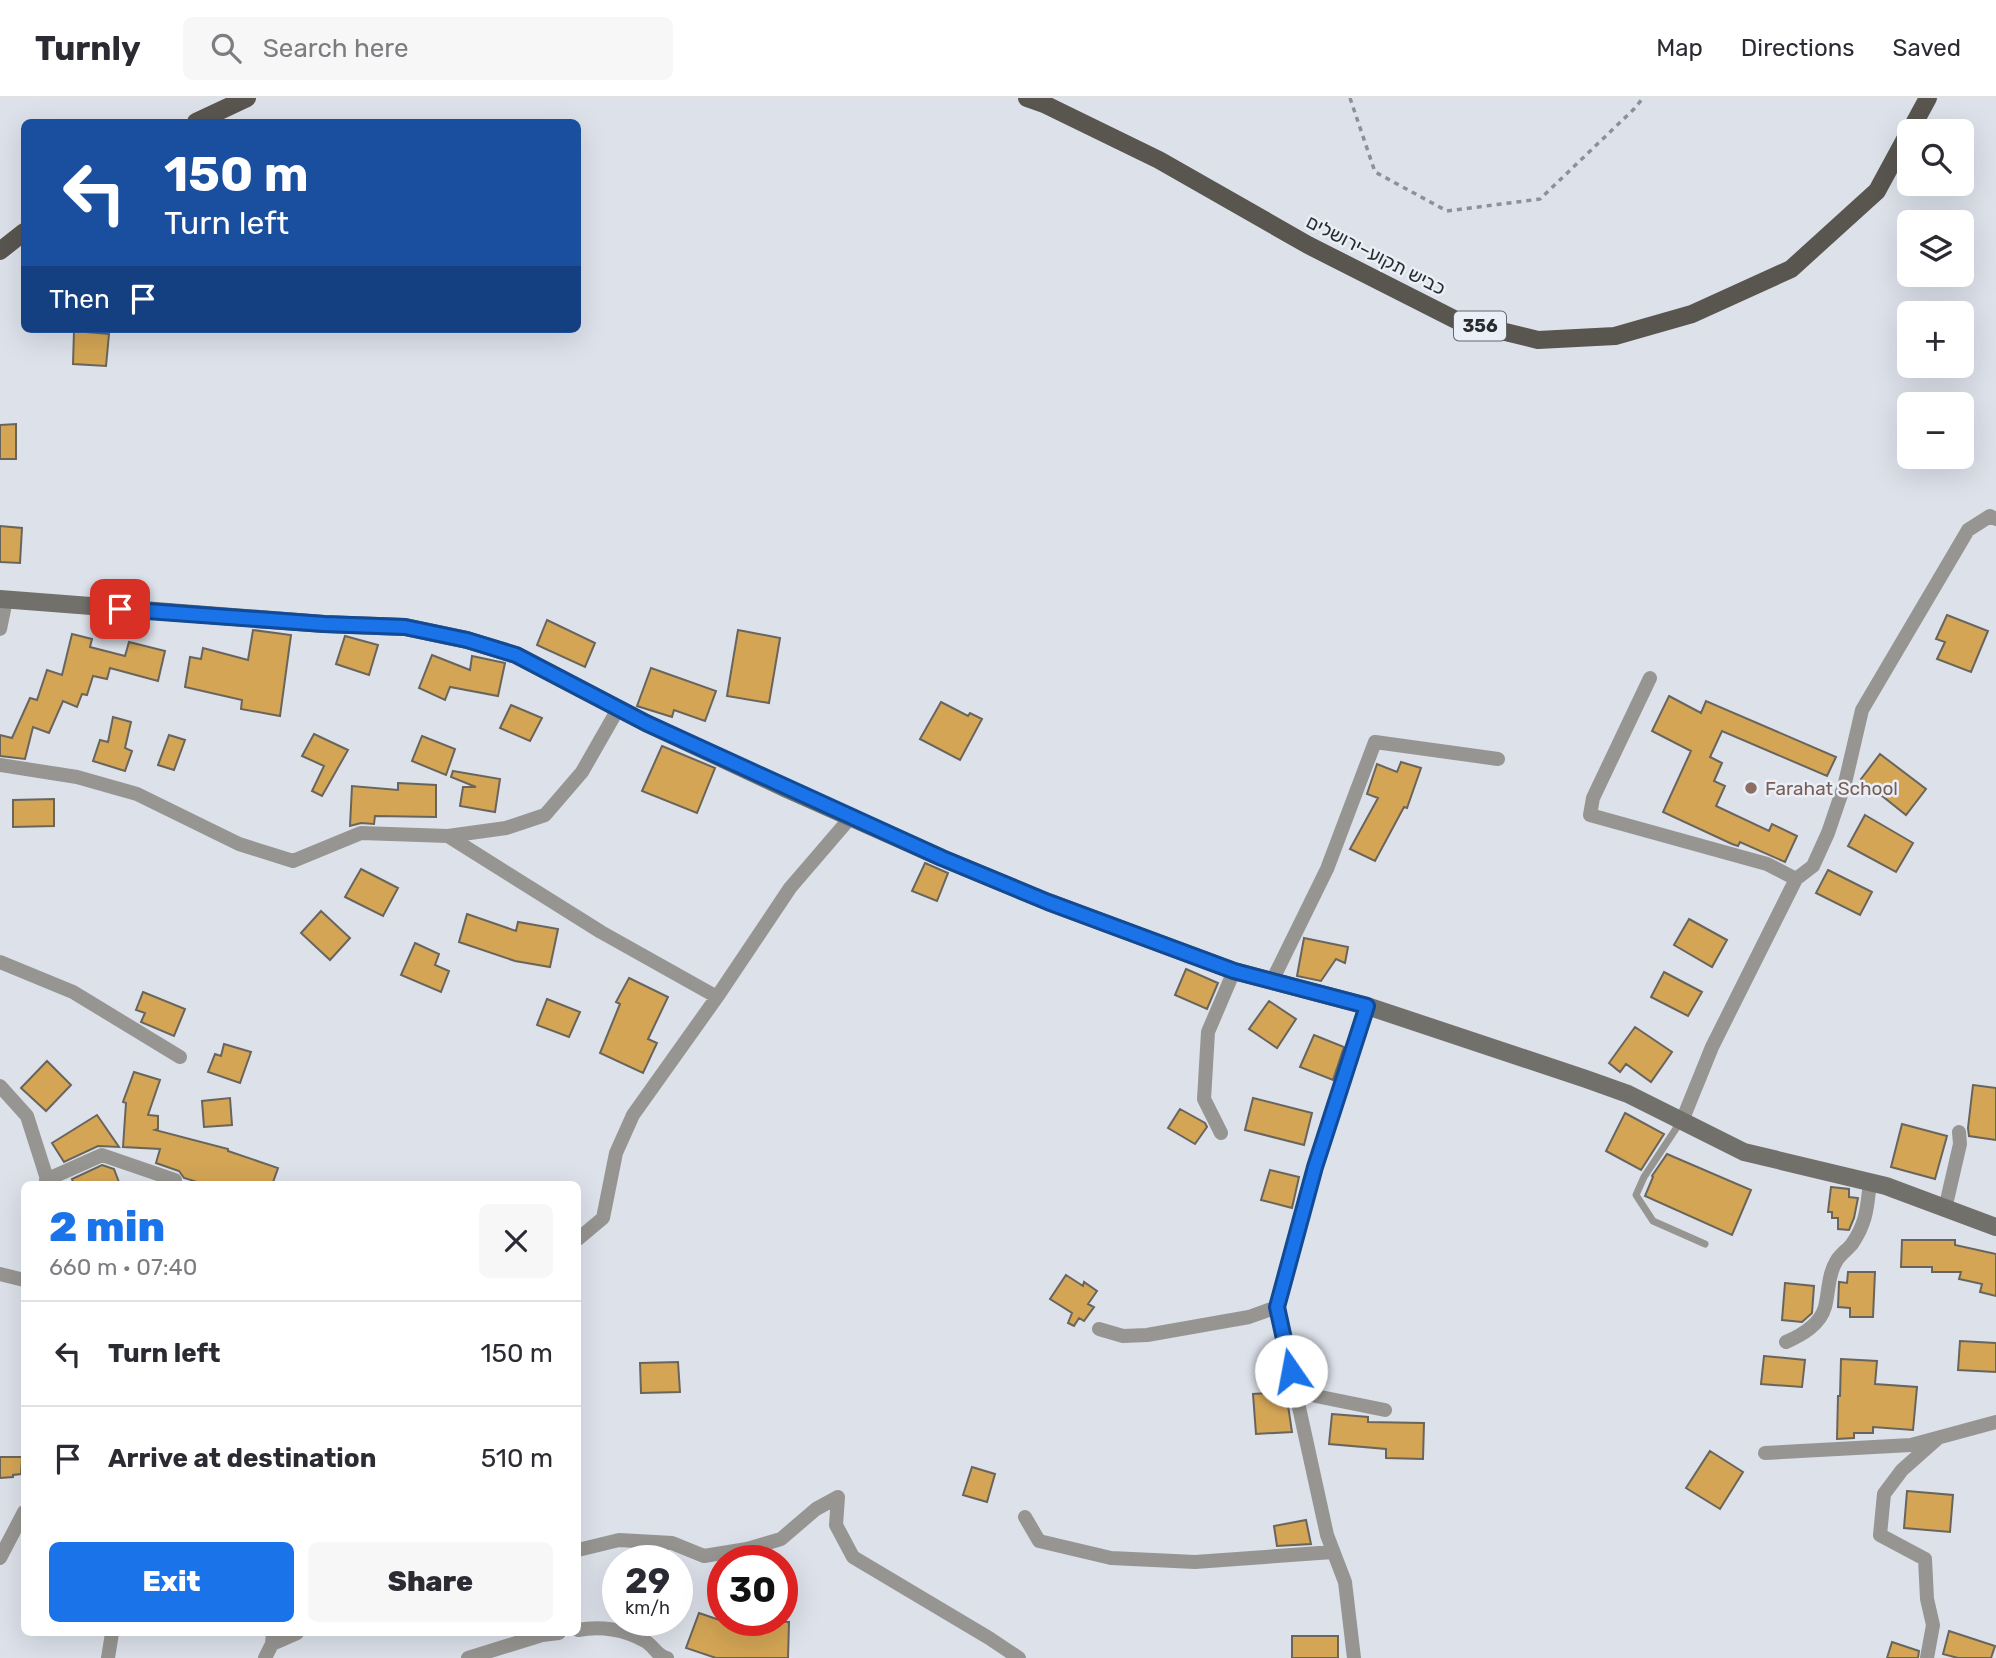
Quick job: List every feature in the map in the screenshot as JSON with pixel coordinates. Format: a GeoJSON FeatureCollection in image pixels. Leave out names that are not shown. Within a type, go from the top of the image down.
{"type":"FeatureCollection","features":[{"type":"Feature","properties":{"kind":"main road"},"geometry":{"type":"LineString","coordinates":[[198,119],[215,98]]}},
{"type":"Feature","properties":{"kind":"main road"},"geometry":{"type":"LineString","coordinates":[[202,119],[247,98]]}},
{"type":"Feature","properties":{"kind":"main road","name":"כביש תקוע–ירושלים"},"geometry":{"type":"LineString","coordinates":[[1027,98],[1159,160],[1308,245],[1456,320],[1538,340],[1615,336],[1692,314],[1791,269],[1877,191],[1897,155]]}},
{"type":"Feature","properties":{"kind":"main road","name":"כביש תקוע–ירושלים"},"geometry":{"type":"LineString","coordinates":[[1917,119],[1928,98]]}},
{"type":"Feature","properties":{"kind":"main road"},"geometry":{"type":"LineString","coordinates":[[0,251],[21,234]]}},
{"type":"Feature","properties":{"kind":"street"},"geometry":{"type":"LineString","coordinates":[[1682,1121],[1712,1047],[1796,879],[1812,866],[1828,833],[1845,783],[1862,710],[1968,530],[1990,516],[1996,519]]}},
{"type":"Feature","properties":{"kind":"street"},"geometry":{"type":"LineString","coordinates":[[0,629],[3,599],[324,624],[405,627],[467,640],[516,655],[646,723],[942,858],[1048,902],[1234,971],[1367,1006],[1628,1094],[1744,1152],[1886,1186],[1996,1227]]}},
{"type":"Feature","properties":{"kind":"street"},"geometry":{"type":"LineString","coordinates":[[1650,678],[1593,798],[1590,815],[1767,864],[1796,879]]}},
{"type":"Feature","properties":{"kind":"street"},"geometry":{"type":"LineString","coordinates":[[0,765],[77,777],[137,794],[239,844],[293,861],[361,833],[447,836],[506,828],[545,815],[582,772],[618,709]]}},
{"type":"Feature","properties":{"kind":"street"},"geometry":{"type":"LineString","coordinates":[[1272,981],[1327,869],[1376,742],[1498,759]]}},
{"type":"Feature","properties":{"kind":"street"},"geometry":{"type":"LineString","coordinates":[[581,1236],[603,1218],[616,1153],[634,1115],[790,888],[851,817]]}},
{"type":"Feature","properties":{"kind":"street"},"geometry":{"type":"LineString","coordinates":[[447,836],[601,932],[717,997]]}},
{"type":"Feature","properties":{"kind":"street"},"geometry":{"type":"LineString","coordinates":[[0,962],[73,992],[180,1057]]}},
{"type":"Feature","properties":{"kind":"street"},"geometry":{"type":"LineString","coordinates":[[1221,1133],[1204,1099],[1208,1032],[1234,971]]}},
{"type":"Feature","properties":{"kind":"street"},"geometry":{"type":"LineString","coordinates":[[1354,1658],[1345,1582],[1327,1535],[1277,1307],[1315,1167],[1367,1006]]}},
{"type":"Feature","properties":{"kind":"street"},"geometry":{"type":"LineString","coordinates":[[0,1086],[27,1116],[48,1181]]}},
{"type":"Feature","properties":{"kind":"street"},"geometry":{"type":"LineString","coordinates":[[1945,1209],[1960,1144],[1959,1132]]}},
{"type":"Feature","properties":{"kind":"street"},"geometry":{"type":"LineString","coordinates":[[50,1181],[102,1155],[175,1181]]}},
{"type":"Feature","properties":{"kind":"street"},"geometry":{"type":"LineString","coordinates":[[1786,1342],[1815,1324],[1825,1309],[1828,1283],[1837,1260],[1851,1245],[1864,1224],[1870,1182]]}},
{"type":"Feature","properties":{"kind":"street"},"geometry":{"type":"LineString","coordinates":[[0,1274],[21,1279]]}},
{"type":"Feature","properties":{"kind":"street"},"geometry":{"type":"LineString","coordinates":[[1099,1329],[1124,1336],[1147,1335],[1249,1317],[1277,1307]]}},
{"type":"Feature","properties":{"kind":"street"},"geometry":{"type":"LineString","coordinates":[[1296,1392],[1385,1410]]}},
{"type":"Feature","properties":{"kind":"street"},"geometry":{"type":"LineString","coordinates":[[1765,1453],[1911,1445],[1996,1422]]}},
{"type":"Feature","properties":{"kind":"street"},"geometry":{"type":"LineString","coordinates":[[1927,1658],[1933,1625],[1927,1599],[1925,1559],[1880,1535],[1884,1494],[1902,1470],[1937,1438]]}},
{"type":"Feature","properties":{"kind":"street"},"geometry":{"type":"LineString","coordinates":[[581,1549],[619,1540],[673,1543],[704,1556],[747,1549],[781,1539],[817,1509],[838,1497],[836,1525],[853,1557],[1019,1658]]}},
{"type":"Feature","properties":{"kind":"street"},"geometry":{"type":"LineString","coordinates":[[1025,1517],[1039,1541],[1111,1558],[1195,1562],[1334,1552]]}},
{"type":"Feature","properties":{"kind":"street"},"geometry":{"type":"LineString","coordinates":[[0,1558],[21,1518]]}},
{"type":"Feature","properties":{"kind":"street"},"geometry":{"type":"LineString","coordinates":[[581,1630],[614,1629],[646,1641],[662,1657],[667,1658]]}},
{"type":"Feature","properties":{"kind":"street"},"geometry":{"type":"LineString","coordinates":[[108,1658],[112,1636]]}},
{"type":"Feature","properties":{"kind":"street"},"geometry":{"type":"LineString","coordinates":[[468,1658],[539,1636]]}},
{"type":"Feature","properties":{"kind":"street"},"geometry":{"type":"LineString","coordinates":[[265,1658],[273,1639]]}},
{"type":"Feature","properties":{"kind":"lane"},"geometry":{"type":"LineString","coordinates":[[1682,1121],[1644,1177],[1636,1195],[1653,1221],[1705,1244]]}},
{"type":"Feature","properties":{"kind":"path"},"geometry":{"type":"LineString","coordinates":[[1350,98],[1375,172],[1447,211],[1540,199],[1643,98]]}},
{"type":"Feature","properties":{"kind":"building"},"geometry":{"type":"Polygon","coordinates":[[[74,333],[109,334],[106,366],[73,364],[74,333]]]}},
{"type":"Feature","properties":{"kind":"building"},"geometry":{"type":"Polygon","coordinates":[[[16,424],[16,459],[0,459],[0,425],[16,424]]]}},
{"type":"Feature","properties":{"kind":"building"},"geometry":{"type":"Polygon","coordinates":[[[0,526],[22,528],[20,563],[0,562],[0,526]]]}},
{"type":"Feature","properties":{"kind":"building"},"geometry":{"type":"Polygon","coordinates":[[[1947,615],[1988,631],[1971,672],[1937,659],[1945,642],[1936,639],[1947,615]]]}},
{"type":"Feature","properties":{"kind":"building"},"geometry":{"type":"Polygon","coordinates":[[[547,620],[595,643],[585,667],[537,645],[547,620]]]}},
{"type":"Feature","properties":{"kind":"building"},"geometry":{"type":"Polygon","coordinates":[[[253,630],[291,635],[280,716],[241,709],[242,700],[185,687],[190,657],[201,659],[203,648],[248,660],[253,630]]]}},
{"type":"Feature","properties":{"kind":"building"},"geometry":{"type":"Polygon","coordinates":[[[738,630],[780,638],[769,703],[727,696],[738,630]]]}},
{"type":"Feature","properties":{"kind":"building"},"geometry":{"type":"Polygon","coordinates":[[[72,634],[92,639],[90,647],[125,656],[129,642],[165,651],[158,681],[110,668],[107,679],[93,676],[87,695],[82,694],[77,707],[63,701],[49,733],[33,727],[25,759],[0,756],[0,735],[12,738],[30,698],[37,700],[47,670],[62,675],[72,634]]]}},
{"type":"Feature","properties":{"kind":"building"},"geometry":{"type":"Polygon","coordinates":[[[345,636],[378,645],[369,675],[336,664],[345,636]]]}},
{"type":"Feature","properties":{"kind":"building"},"geometry":{"type":"Polygon","coordinates":[[[432,655],[470,670],[472,656],[505,663],[498,696],[450,687],[445,700],[419,688],[432,655]]]}},
{"type":"Feature","properties":{"kind":"building"},"geometry":{"type":"Polygon","coordinates":[[[651,668],[716,691],[705,721],[674,710],[672,717],[637,706],[651,668]]]}},
{"type":"Feature","properties":{"kind":"building"},"geometry":{"type":"Polygon","coordinates":[[[1669,696],[1701,713],[1706,701],[1836,757],[1827,776],[1722,731],[1710,757],[1722,763],[1714,781],[1725,786],[1716,806],[1769,831],[1772,824],[1797,836],[1785,862],[1740,842],[1738,846],[1732,844],[1663,812],[1691,751],[1652,731],[1669,696]]]}},
{"type":"Feature","properties":{"kind":"building"},"geometry":{"type":"Polygon","coordinates":[[[941,702],[968,716],[970,713],[982,719],[960,760],[920,739],[941,702]]]}},
{"type":"Feature","properties":{"kind":"building"},"geometry":{"type":"Polygon","coordinates":[[[511,705],[542,718],[530,741],[500,728],[511,705]]]}},
{"type":"Feature","properties":{"kind":"building"},"geometry":{"type":"Polygon","coordinates":[[[113,717],[131,722],[125,748],[132,751],[125,771],[93,761],[100,740],[108,742],[113,717]]]}},
{"type":"Feature","properties":{"kind":"building"},"geometry":{"type":"Polygon","coordinates":[[[314,734],[348,750],[322,796],[312,791],[324,766],[302,756],[314,734]]]}},
{"type":"Feature","properties":{"kind":"building"},"geometry":{"type":"Polygon","coordinates":[[[169,735],[185,740],[174,770],[158,765],[169,735]]]}},
{"type":"Feature","properties":{"kind":"building"},"geometry":{"type":"Polygon","coordinates":[[[422,736],[455,749],[446,775],[412,761],[422,736]]]}},
{"type":"Feature","properties":{"kind":"building"},"geometry":{"type":"Polygon","coordinates":[[[662,746],[715,768],[697,813],[642,791],[662,746]]]}},
{"type":"Feature","properties":{"kind":"building"},"geometry":{"type":"Polygon","coordinates":[[[1880,754],[1926,789],[1906,815],[1861,779],[1880,754]]]}},
{"type":"Feature","properties":{"kind":"building"},"geometry":{"type":"Polygon","coordinates":[[[1401,762],[1421,768],[1407,808],[1404,807],[1375,861],[1350,849],[1378,798],[1367,794],[1377,764],[1397,772],[1401,762]]]}},
{"type":"Feature","properties":{"kind":"building"},"geometry":{"type":"Polygon","coordinates":[[[453,771],[500,779],[495,812],[460,806],[463,787],[476,787],[451,777],[453,771]]]}},
{"type":"Feature","properties":{"kind":"building"},"geometry":{"type":"Polygon","coordinates":[[[398,783],[436,785],[436,817],[375,816],[374,824],[350,826],[352,786],[398,790],[398,783]]]}},
{"type":"Feature","properties":{"kind":"building"},"geometry":{"type":"Polygon","coordinates":[[[54,799],[54,826],[13,827],[13,800],[54,799]]]}},
{"type":"Feature","properties":{"kind":"building"},"geometry":{"type":"Polygon","coordinates":[[[1865,815],[1913,843],[1896,872],[1848,846],[1865,815]]]}},
{"type":"Feature","properties":{"kind":"building"},"geometry":{"type":"Polygon","coordinates":[[[925,863],[948,873],[937,901],[912,891],[925,863]]]}},
{"type":"Feature","properties":{"kind":"building"},"geometry":{"type":"Polygon","coordinates":[[[361,869],[398,888],[383,916],[345,897],[361,869]]]}},
{"type":"Feature","properties":{"kind":"building"},"geometry":{"type":"Polygon","coordinates":[[[1828,870],[1872,892],[1860,915],[1816,893],[1828,870]]]}},
{"type":"Feature","properties":{"kind":"building"},"geometry":{"type":"Polygon","coordinates":[[[321,911],[350,938],[330,960],[301,933],[321,911]]]}},
{"type":"Feature","properties":{"kind":"building"},"geometry":{"type":"Polygon","coordinates":[[[467,914],[516,931],[518,922],[558,929],[550,967],[515,961],[459,942],[467,914]]]}},
{"type":"Feature","properties":{"kind":"building"},"geometry":{"type":"Polygon","coordinates":[[[1689,919],[1727,940],[1712,967],[1674,945],[1689,919]]]}},
{"type":"Feature","properties":{"kind":"building"},"geometry":{"type":"Polygon","coordinates":[[[1304,938],[1348,947],[1345,963],[1336,959],[1321,981],[1297,976],[1304,938]]]}},
{"type":"Feature","properties":{"kind":"building"},"geometry":{"type":"Polygon","coordinates":[[[415,943],[439,954],[435,965],[449,971],[441,992],[401,975],[415,943]]]}},
{"type":"Feature","properties":{"kind":"building"},"geometry":{"type":"Polygon","coordinates":[[[1186,969],[1218,983],[1207,1009],[1175,995],[1186,969]]]}},
{"type":"Feature","properties":{"kind":"building"},"geometry":{"type":"Polygon","coordinates":[[[1664,972],[1702,992],[1688,1016],[1651,997],[1664,972]]]}},
{"type":"Feature","properties":{"kind":"building"},"geometry":{"type":"Polygon","coordinates":[[[629,978],[668,997],[648,1039],[657,1043],[643,1073],[600,1053],[620,1004],[616,1002],[629,978]]]}},
{"type":"Feature","properties":{"kind":"building"},"geometry":{"type":"Polygon","coordinates":[[[143,992],[185,1009],[174,1036],[141,1022],[145,1013],[136,1010],[143,992]]]}},
{"type":"Feature","properties":{"kind":"building"},"geometry":{"type":"Polygon","coordinates":[[[547,999],[580,1012],[569,1037],[537,1025],[547,999]]]}},
{"type":"Feature","properties":{"kind":"building"},"geometry":{"type":"Polygon","coordinates":[[[1269,1001],[1296,1019],[1277,1048],[1249,1029],[1269,1001]]]}},
{"type":"Feature","properties":{"kind":"building"},"geometry":{"type":"Polygon","coordinates":[[[1635,1027],[1672,1052],[1651,1082],[1626,1064],[1620,1072],[1609,1063],[1635,1027]]]}},
{"type":"Feature","properties":{"kind":"building"},"geometry":{"type":"Polygon","coordinates":[[[1314,1035],[1344,1047],[1333,1080],[1300,1067],[1314,1035]]]}},
{"type":"Feature","properties":{"kind":"building"},"geometry":{"type":"Polygon","coordinates":[[[224,1044],[251,1052],[240,1083],[208,1072],[215,1054],[221,1056],[224,1044]]]}},
{"type":"Feature","properties":{"kind":"building"},"geometry":{"type":"Polygon","coordinates":[[[47,1061],[71,1085],[46,1111],[21,1088],[47,1061]]]}},
{"type":"Feature","properties":{"kind":"building"},"geometry":{"type":"Polygon","coordinates":[[[134,1072],[160,1080],[148,1115],[158,1116],[158,1129],[155,1130],[228,1149],[278,1168],[273,1181],[194,1181],[184,1178],[179,1171],[156,1163],[160,1149],[123,1147],[126,1103],[123,1102],[134,1072]]]}},
{"type":"Feature","properties":{"kind":"building"},"geometry":{"type":"Polygon","coordinates":[[[1973,1085],[1996,1088],[1996,1140],[1969,1136],[1973,1085]]]}},
{"type":"Feature","properties":{"kind":"building"},"geometry":{"type":"Polygon","coordinates":[[[230,1098],[232,1125],[204,1127],[202,1101],[230,1098]]]}},
{"type":"Feature","properties":{"kind":"building"},"geometry":{"type":"Polygon","coordinates":[[[1253,1098],[1312,1113],[1304,1145],[1245,1130],[1253,1098]]]}},
{"type":"Feature","properties":{"kind":"building"},"geometry":{"type":"Polygon","coordinates":[[[1180,1109],[1205,1123],[1207,1127],[1195,1144],[1168,1128],[1180,1109]]]}},
{"type":"Feature","properties":{"kind":"building"},"geometry":{"type":"Polygon","coordinates":[[[1625,1113],[1664,1134],[1641,1170],[1606,1151],[1625,1113]]]}},
{"type":"Feature","properties":{"kind":"building"},"geometry":{"type":"Polygon","coordinates":[[[97,1115],[119,1147],[98,1146],[64,1162],[52,1143],[97,1115]]]}},
{"type":"Feature","properties":{"kind":"building"},"geometry":{"type":"Polygon","coordinates":[[[1902,1124],[1947,1136],[1935,1179],[1891,1167],[1902,1124]]]}},
{"type":"Feature","properties":{"kind":"building"},"geometry":{"type":"Polygon","coordinates":[[[1667,1154],[1751,1190],[1732,1235],[1645,1196],[1652,1176],[1667,1154]]]}},
{"type":"Feature","properties":{"kind":"building"},"geometry":{"type":"Polygon","coordinates":[[[102,1165],[114,1169],[118,1181],[73,1181],[102,1165]]]}},
{"type":"Feature","properties":{"kind":"building"},"geometry":{"type":"Polygon","coordinates":[[[1270,1170],[1299,1177],[1292,1208],[1261,1200],[1270,1170]]]}},
{"type":"Feature","properties":{"kind":"building"},"geometry":{"type":"Polygon","coordinates":[[[1831,1187],[1849,1189],[1849,1197],[1858,1198],[1849,1230],[1838,1229],[1838,1218],[1832,1218],[1832,1212],[1828,1212],[1831,1187]]]}},
{"type":"Feature","properties":{"kind":"building"},"geometry":{"type":"Polygon","coordinates":[[[1902,1240],[1955,1240],[1955,1245],[1996,1254],[1996,1296],[1980,1292],[1982,1284],[1959,1279],[1961,1272],[1932,1272],[1932,1267],[1901,1267],[1902,1240]]]}},
{"type":"Feature","properties":{"kind":"building"},"geometry":{"type":"Polygon","coordinates":[[[1848,1272],[1875,1272],[1873,1317],[1850,1317],[1850,1308],[1838,1307],[1839,1282],[1847,1283],[1848,1272]]]}},
{"type":"Feature","properties":{"kind":"building"},"geometry":{"type":"Polygon","coordinates":[[[1066,1275],[1097,1291],[1088,1304],[1094,1307],[1084,1321],[1079,1318],[1074,1326],[1068,1323],[1072,1313],[1050,1299],[1066,1275]]]}},
{"type":"Feature","properties":{"kind":"building"},"geometry":{"type":"Polygon","coordinates":[[[1785,1283],[1814,1286],[1812,1313],[1802,1322],[1782,1320],[1785,1283]]]}},
{"type":"Feature","properties":{"kind":"building"},"geometry":{"type":"Polygon","coordinates":[[[1960,1341],[1996,1343],[1996,1372],[1958,1370],[1960,1341]]]}},
{"type":"Feature","properties":{"kind":"building"},"geometry":{"type":"Polygon","coordinates":[[[1764,1356],[1805,1360],[1802,1387],[1761,1384],[1764,1356]]]}},
{"type":"Feature","properties":{"kind":"building"},"geometry":{"type":"Polygon","coordinates":[[[1841,1359],[1877,1361],[1875,1384],[1917,1387],[1913,1430],[1873,1427],[1873,1433],[1854,1433],[1854,1438],[1837,1439],[1841,1359]]]}},
{"type":"Feature","properties":{"kind":"building"},"geometry":{"type":"Polygon","coordinates":[[[678,1362],[680,1392],[641,1393],[640,1363],[678,1362]]]}},
{"type":"Feature","properties":{"kind":"building"},"geometry":{"type":"Polygon","coordinates":[[[1286,1392],[1292,1432],[1256,1434],[1253,1394],[1286,1392]]]}},
{"type":"Feature","properties":{"kind":"building"},"geometry":{"type":"Polygon","coordinates":[[[1332,1414],[1368,1417],[1368,1422],[1424,1423],[1423,1459],[1386,1458],[1386,1449],[1329,1444],[1332,1414]]]}},
{"type":"Feature","properties":{"kind":"building"},"geometry":{"type":"Polygon","coordinates":[[[1710,1451],[1743,1472],[1720,1509],[1686,1488],[1710,1451]]]}},
{"type":"Feature","properties":{"kind":"building"},"geometry":{"type":"Polygon","coordinates":[[[0,1457],[21,1457],[21,1474],[0,1478],[0,1457]]]}},
{"type":"Feature","properties":{"kind":"building"},"geometry":{"type":"Polygon","coordinates":[[[972,1467],[995,1474],[987,1502],[963,1495],[972,1467]]]}},
{"type":"Feature","properties":{"kind":"building"},"geometry":{"type":"Polygon","coordinates":[[[1907,1491],[1953,1495],[1950,1532],[1904,1528],[1907,1491]]]}},
{"type":"Feature","properties":{"kind":"building"},"geometry":{"type":"Polygon","coordinates":[[[1306,1520],[1311,1544],[1277,1546],[1274,1526],[1306,1520]]]}},
{"type":"Feature","properties":{"kind":"building"},"geometry":{"type":"Polygon","coordinates":[[[699,1613],[707,1616],[707,1636],[789,1636],[788,1658],[716,1658],[686,1648],[690,1636],[693,1636],[699,1613]]]}},
{"type":"Feature","properties":{"kind":"building"},"geometry":{"type":"Polygon","coordinates":[[[1949,1631],[1995,1646],[1991,1658],[1958,1658],[1943,1654],[1949,1631]]]}},
{"type":"Feature","properties":{"kind":"building"},"geometry":{"type":"Polygon","coordinates":[[[1292,1636],[1338,1636],[1338,1658],[1292,1658],[1292,1636]]]}},
{"type":"Feature","properties":{"kind":"building"},"geometry":{"type":"Polygon","coordinates":[[[1892,1642],[1919,1651],[1918,1658],[1887,1658],[1892,1642]]]}},
{"type":"Feature","properties":{"kind":"place","name":"Farahat School"},"geometry":{"type":"Point","coordinates":[1751,788]}},
{"type":"Feature","properties":{"kind":"route"},"geometry":{"type":"LineString","coordinates":[[120,609],[324,624],[405,627],[467,640],[516,655],[646,723],[787,789],[1048,902],[1234,971],[1367,1006],[1315,1167],[1277,1307],[1291,1371]]}}]}
